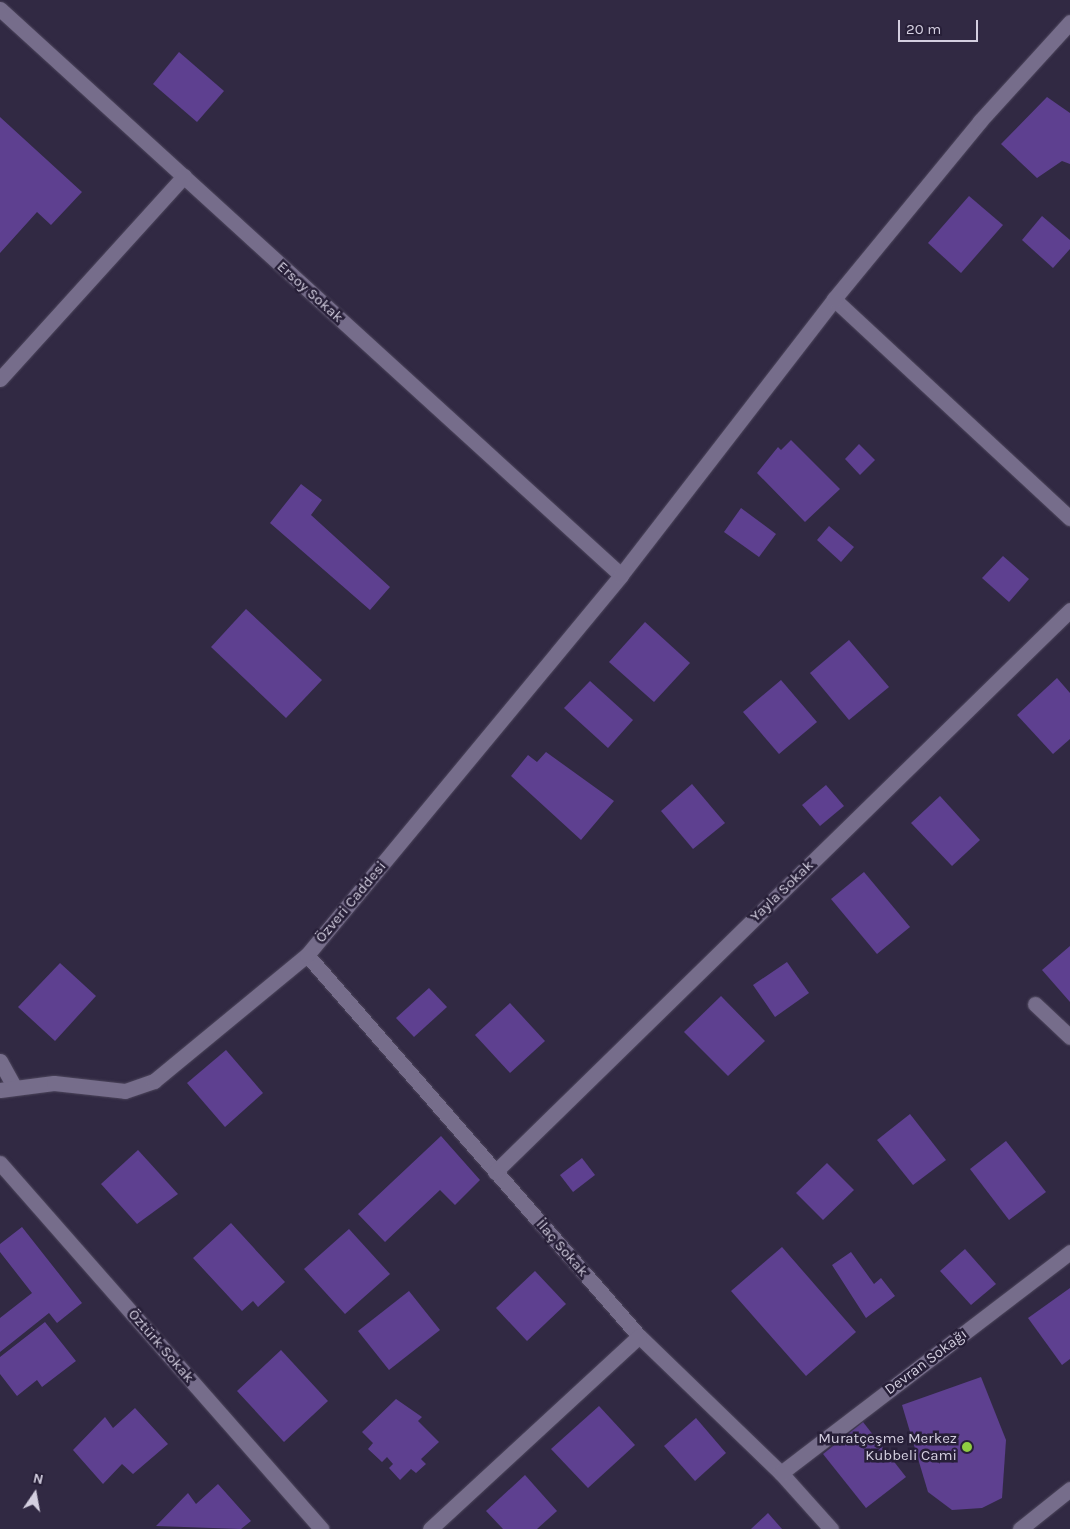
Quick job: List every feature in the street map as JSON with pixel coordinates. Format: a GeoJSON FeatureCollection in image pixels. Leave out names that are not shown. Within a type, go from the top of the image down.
{"type":"FeatureCollection","features":[{"type":"Feature","properties":{"kind":"street","name":"Ersoy Sokak"},"geometry":{"type":"LineString","coordinates":[[0,9],[621,575]]}},
{"type":"Feature","properties":{"kind":"street","name":"Özveri Caddesi"},"geometry":{"type":"LineString","coordinates":[[7,1088],[54,1083],[125,1091],[154,1081],[307,955],[621,575],[834,299],[980,121],[1070,22]]}},
{"type":"Feature","properties":{"kind":"street"},"geometry":{"type":"LineString","coordinates":[[0,379],[184,176]]}},
{"type":"Feature","properties":{"kind":"street"},"geometry":{"type":"LineString","coordinates":[[834,299],[1070,518]]}},
{"type":"Feature","properties":{"kind":"street","name":"Yayla Sokak"},"geometry":{"type":"LineString","coordinates":[[495,1172],[1070,610]]}},
{"type":"Feature","properties":{"kind":"street","name":"İlaç Sokak"},"geometry":{"type":"LineString","coordinates":[[307,955],[639,1336],[782,1473],[831,1529]]}},
{"type":"Feature","properties":{"kind":"street"},"geometry":{"type":"LineString","coordinates":[[1035,1004],[1070,1037]]}},
{"type":"Feature","properties":{"kind":"street"},"geometry":{"type":"LineString","coordinates":[[0,1061],[7,1088]]}},
{"type":"Feature","properties":{"kind":"street","name":"Öztürk Sokak"},"geometry":{"type":"LineString","coordinates":[[0,1163],[322,1529]]}},
{"type":"Feature","properties":{"kind":"street","name":"Devran Sokağı"},"geometry":{"type":"LineString","coordinates":[[782,1473],[1070,1252]]}},
{"type":"Feature","properties":{"kind":"street"},"geometry":{"type":"LineString","coordinates":[[430,1529],[639,1336]]}},
{"type":"Feature","properties":{"kind":"street"},"geometry":{"type":"LineString","coordinates":[[1020,1529],[1070,1489]]}},
{"type":"Feature","properties":{"kind":"building"},"geometry":{"type":"Polygon","coordinates":[[[179,52],[224,91],[197,122],[153,84],[179,52]]]}},
{"type":"Feature","properties":{"kind":"building"},"geometry":{"type":"Polygon","coordinates":[[[1047,97],[1070,113],[1070,164],[1062,161],[1037,178],[1001,144],[1047,97]]]}},
{"type":"Feature","properties":{"kind":"building"},"geometry":{"type":"Polygon","coordinates":[[[0,117],[82,192],[51,225],[37,212],[0,253],[0,117]]]}},
{"type":"Feature","properties":{"kind":"building"},"geometry":{"type":"Polygon","coordinates":[[[969,196],[1003,225],[961,273],[928,243],[969,196]]]}},
{"type":"Feature","properties":{"kind":"building"},"geometry":{"type":"Polygon","coordinates":[[[1042,216],[1070,240],[1070,249],[1053,268],[1022,240],[1042,216]]]}},
{"type":"Feature","properties":{"kind":"building"},"geometry":{"type":"Polygon","coordinates":[[[791,440],[840,489],[805,522],[757,473],[778,447],[781,450],[791,440]]]}},
{"type":"Feature","properties":{"kind":"building"},"geometry":{"type":"Polygon","coordinates":[[[859,444],[875,460],[860,475],[845,459],[859,444]]]}},
{"type":"Feature","properties":{"kind":"building"},"geometry":{"type":"Polygon","coordinates":[[[301,484],[322,500],[311,515],[390,587],[370,610],[270,523],[301,484]]]}},
{"type":"Feature","properties":{"kind":"building"},"geometry":{"type":"Polygon","coordinates":[[[741,508],[776,534],[759,557],[724,532],[741,508]]]}},
{"type":"Feature","properties":{"kind":"building"},"geometry":{"type":"Polygon","coordinates":[[[829,526],[854,547],[841,562],[817,540],[829,526]]]}},
{"type":"Feature","properties":{"kind":"building"},"geometry":{"type":"Polygon","coordinates":[[[1003,556],[1029,579],[1009,602],[982,578],[1003,556]]]}},
{"type":"Feature","properties":{"kind":"building"},"geometry":{"type":"Polygon","coordinates":[[[246,609],[322,680],[286,718],[211,647],[246,609]]]}},
{"type":"Feature","properties":{"kind":"building"},"geometry":{"type":"Polygon","coordinates":[[[645,622],[690,663],[654,702],[609,662],[645,622]]]}},
{"type":"Feature","properties":{"kind":"building"},"geometry":{"type":"Polygon","coordinates":[[[849,640],[889,687],[849,720],[810,673],[849,640]]]}},
{"type":"Feature","properties":{"kind":"building"},"geometry":{"type":"Polygon","coordinates":[[[1057,678],[1070,693],[1070,739],[1053,754],[1017,715],[1057,678]]]}},
{"type":"Feature","properties":{"kind":"building"},"geometry":{"type":"Polygon","coordinates":[[[781,680],[817,722],[779,754],[743,712],[781,680]]]}},
{"type":"Feature","properties":{"kind":"building"},"geometry":{"type":"Polygon","coordinates":[[[590,681],[633,720],[608,748],[564,708],[590,681]]]}},
{"type":"Feature","properties":{"kind":"building"},"geometry":{"type":"Polygon","coordinates":[[[546,752],[614,801],[581,840],[511,776],[528,755],[537,762],[546,752]]]}},
{"type":"Feature","properties":{"kind":"building"},"geometry":{"type":"Polygon","coordinates":[[[692,784],[725,823],[693,849],[661,811],[692,784]]]}},
{"type":"Feature","properties":{"kind":"building"},"geometry":{"type":"Polygon","coordinates":[[[826,785],[844,806],[820,826],[802,805],[826,785]]]}},
{"type":"Feature","properties":{"kind":"building"},"geometry":{"type":"Polygon","coordinates":[[[940,796],[980,840],[952,866],[911,823],[940,796]]]}},
{"type":"Feature","properties":{"kind":"building"},"geometry":{"type":"Polygon","coordinates":[[[864,872],[910,927],[877,954],[831,899],[864,872]]]}},
{"type":"Feature","properties":{"kind":"building"},"geometry":{"type":"Polygon","coordinates":[[[1070,946],[1070,1002],[1042,970],[1070,946]]]}},
{"type":"Feature","properties":{"kind":"building"},"geometry":{"type":"Polygon","coordinates":[[[787,962],[809,993],[775,1017],[753,985],[787,962]]]}},
{"type":"Feature","properties":{"kind":"building"},"geometry":{"type":"Polygon","coordinates":[[[60,963],[96,996],[55,1041],[18,1007],[60,963]]]}},
{"type":"Feature","properties":{"kind":"building"},"geometry":{"type":"Polygon","coordinates":[[[429,988],[447,1007],[414,1037],[396,1018],[429,988]]]}},
{"type":"Feature","properties":{"kind":"building"},"geometry":{"type":"Polygon","coordinates":[[[721,996],[765,1041],[728,1076],[684,1032],[721,996]]]}},
{"type":"Feature","properties":{"kind":"building"},"geometry":{"type":"Polygon","coordinates":[[[510,1003],[545,1041],[510,1073],[475,1035],[510,1003]]]}},
{"type":"Feature","properties":{"kind":"building"},"geometry":{"type":"Polygon","coordinates":[[[226,1050],[263,1093],[225,1127],[187,1083],[226,1050]]]}},
{"type":"Feature","properties":{"kind":"building"},"geometry":{"type":"Polygon","coordinates":[[[910,1114],[946,1160],[913,1185],[877,1140],[910,1114]]]}},
{"type":"Feature","properties":{"kind":"building"},"geometry":{"type":"Polygon","coordinates":[[[441,1136],[480,1180],[455,1205],[440,1190],[385,1242],[358,1214],[441,1136]]]}},
{"type":"Feature","properties":{"kind":"building"},"geometry":{"type":"Polygon","coordinates":[[[1006,1141],[1046,1192],[1009,1220],[970,1169],[1006,1141]]]}},
{"type":"Feature","properties":{"kind":"building"},"geometry":{"type":"Polygon","coordinates":[[[138,1150],[178,1194],[137,1224],[101,1184],[138,1150]]]}},
{"type":"Feature","properties":{"kind":"building"},"geometry":{"type":"Polygon","coordinates":[[[582,1158],[595,1175],[573,1192],[560,1175],[582,1158]]]}},
{"type":"Feature","properties":{"kind":"building"},"geometry":{"type":"Polygon","coordinates":[[[827,1163],[854,1190],[823,1220],[796,1193],[827,1163]]]}},
{"type":"Feature","properties":{"kind":"building"},"geometry":{"type":"Polygon","coordinates":[[[231,1223],[285,1282],[258,1307],[253,1301],[242,1311],[193,1258],[231,1223]]]}},
{"type":"Feature","properties":{"kind":"building"},"geometry":{"type":"Polygon","coordinates":[[[22,1227],[82,1303],[57,1323],[49,1313],[0,1352],[0,1318],[32,1293],[0,1252],[0,1244],[22,1227]]]}},
{"type":"Feature","properties":{"kind":"building"},"geometry":{"type":"Polygon","coordinates":[[[349,1229],[390,1274],[345,1314],[304,1269],[349,1229]]]}},
{"type":"Feature","properties":{"kind":"building"},"geometry":{"type":"Polygon","coordinates":[[[782,1247],[856,1332],[806,1376],[731,1291],[782,1247]]]}},
{"type":"Feature","properties":{"kind":"building"},"geometry":{"type":"Polygon","coordinates":[[[965,1249],[996,1284],[971,1305],[940,1271],[965,1249]]]}},
{"type":"Feature","properties":{"kind":"building"},"geometry":{"type":"Polygon","coordinates":[[[851,1252],[874,1284],[881,1278],[895,1296],[866,1318],[832,1265],[851,1252]]]}},
{"type":"Feature","properties":{"kind":"building"},"geometry":{"type":"Polygon","coordinates":[[[535,1271],[566,1304],[527,1341],[496,1308],[535,1271]]]}},
{"type":"Feature","properties":{"kind":"building"},"geometry":{"type":"Polygon","coordinates":[[[1070,1288],[1070,1359],[1062,1365],[1028,1318],[1070,1288]]]}},
{"type":"Feature","properties":{"kind":"building"},"geometry":{"type":"Polygon","coordinates":[[[409,1291],[440,1330],[389,1370],[358,1331],[409,1291]]]}},
{"type":"Feature","properties":{"kind":"building"},"geometry":{"type":"Polygon","coordinates":[[[45,1322],[76,1361],[42,1387],[37,1380],[17,1396],[0,1374],[0,1357],[45,1322]]]}},
{"type":"Feature","properties":{"kind":"building"},"geometry":{"type":"Polygon","coordinates":[[[281,1350],[328,1401],[284,1442],[237,1391],[281,1350]]]}},
{"type":"Feature","properties":{"kind":"building"},"geometry":{"type":"Polygon","coordinates":[[[981,1377],[1006,1440],[1002,1498],[982,1508],[952,1510],[928,1492],[902,1405],[981,1377]]]}},
{"type":"Feature","properties":{"kind":"building"},"geometry":{"type":"Polygon","coordinates":[[[396,1399],[422,1417],[418,1421],[439,1442],[421,1459],[426,1464],[416,1473],[411,1469],[400,1480],[389,1468],[393,1464],[387,1457],[382,1462],[368,1449],[373,1443],[362,1432],[396,1399]]]}},
{"type":"Feature","properties":{"kind":"building"},"geometry":{"type":"Polygon","coordinates":[[[599,1406],[635,1445],[588,1488],[551,1449],[599,1406]]]}},
{"type":"Feature","properties":{"kind":"building"},"geometry":{"type":"Polygon","coordinates":[[[135,1408],[168,1444],[133,1474],[122,1464],[103,1484],[73,1450],[105,1417],[113,1428],[135,1408]]]}},
{"type":"Feature","properties":{"kind":"building"},"geometry":{"type":"Polygon","coordinates":[[[696,1418],[726,1453],[695,1481],[664,1446],[696,1418]]]}},
{"type":"Feature","properties":{"kind":"building"},"geometry":{"type":"Polygon","coordinates":[[[863,1422],[906,1477],[866,1508],[823,1454],[863,1422]]]}},
{"type":"Feature","properties":{"kind":"building"},"geometry":{"type":"Polygon","coordinates":[[[525,1475],[557,1511],[537,1529],[503,1529],[486,1511],[525,1475]]]}},
{"type":"Feature","properties":{"kind":"building"},"geometry":{"type":"Polygon","coordinates":[[[218,1484],[251,1521],[241,1529],[156,1526],[188,1493],[196,1504],[218,1484]]]}},
{"type":"Feature","properties":{"kind":"building"},"geometry":{"type":"Polygon","coordinates":[[[768,1513],[782,1529],[751,1529],[768,1513]]]}},
{"type":"Feature","properties":{"kind":"place","name":"Muratçeşme Merkez Kubbeli Cami"},"geometry":{"type":"Point","coordinates":[967,1447]}}]}
